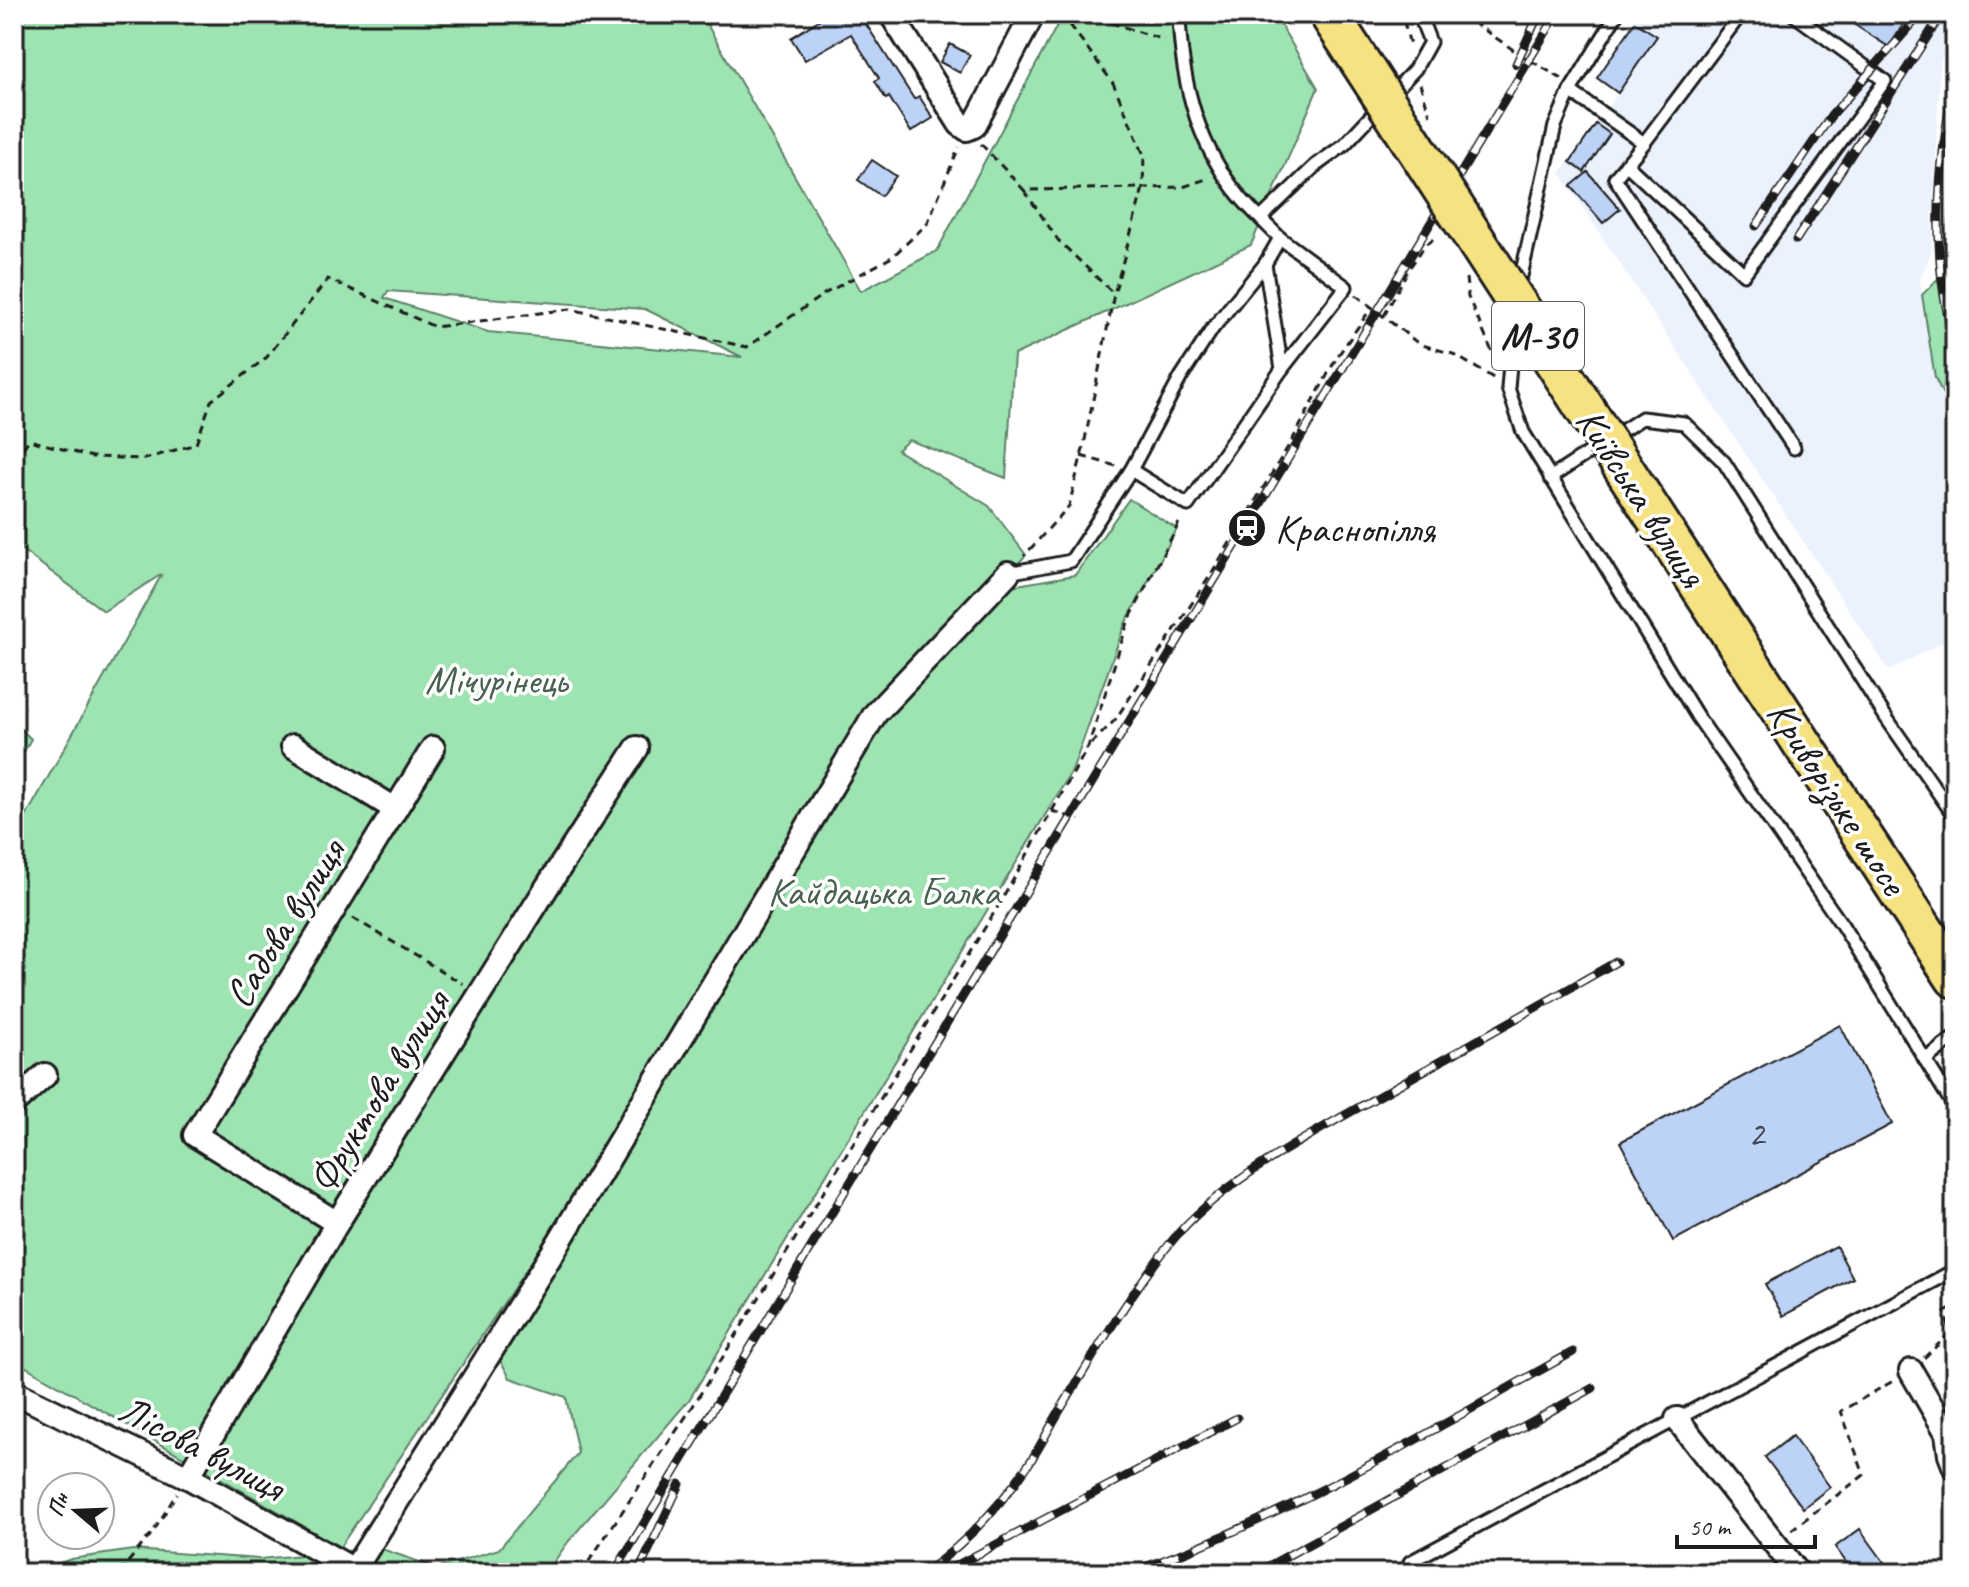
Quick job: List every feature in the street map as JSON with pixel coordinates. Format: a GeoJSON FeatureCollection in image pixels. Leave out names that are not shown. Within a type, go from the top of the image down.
{"type":"FeatureCollection","features":[{"type":"Feature","properties":{"kind":"highway","name":"Київська вулиця"},"geometry":{"type":"LineString","coordinates":[[1329,14],[1746,657]]}},
{"type":"Feature","properties":{"kind":"highway","name":"Криворізьке шосе"},"geometry":{"type":"LineString","coordinates":[[1746,657],[1955,978]]}},
{"type":"Feature","properties":{"kind":"street"},"geometry":{"type":"LineString","coordinates":[[891,14],[960,124],[967,129],[974,126],[1033,14]]}},
{"type":"Feature","properties":{"kind":"street","name":"Лісова вулиця"},"geometry":{"type":"LineString","coordinates":[[14,1392],[188,1477],[354,1570],[553,1252],[875,714],[1008,573]]}},
{"type":"Feature","properties":{"kind":"street"},"geometry":{"type":"LineString","coordinates":[[293,746],[395,809]]}},
{"type":"Feature","properties":{"kind":"street","name":"Садова вулиця"},"geometry":{"type":"LineString","coordinates":[[337,1223],[195,1135],[433,748]]}},
{"type":"Feature","properties":{"kind":"street","name":"Фруктова вулиця"},"geometry":{"type":"LineString","coordinates":[[188,1477],[337,1223],[637,748]]}},
{"type":"Feature","properties":{"kind":"street"},"geometry":{"type":"LineString","coordinates":[[14,1103],[45,1075]]}},
{"type":"Feature","properties":{"kind":"street"},"geometry":{"type":"LineString","coordinates":[[1911,1371],[1947,1433],[1955,1468]]}},
{"type":"Feature","properties":{"kind":"street"},"geometry":{"type":"LineString","coordinates":[[1677,1419],[1798,1573]]}},
{"type":"Feature","properties":{"kind":"lane"},"geometry":{"type":"LineString","coordinates":[[1131,470],[1188,505],[1282,369],[1346,287],[1280,238],[1241,198],[1223,173],[1190,102],[1180,45],[1179,14]]}},
{"type":"Feature","properties":{"kind":"lane"},"geometry":{"type":"LineString","coordinates":[[1261,218],[1315,166],[1344,145],[1415,69],[1430,42],[1419,14]]}},
{"type":"Feature","properties":{"kind":"lane"},"geometry":{"type":"LineString","coordinates":[[1617,14],[1571,88],[1555,126],[1518,292],[1508,388],[1523,432],[1697,716],[1842,925],[1955,1108]]}},
{"type":"Feature","properties":{"kind":"lane"},"geometry":{"type":"LineString","coordinates":[[1741,14],[1615,178],[1794,448]]}},
{"type":"Feature","properties":{"kind":"lane"},"geometry":{"type":"LineString","coordinates":[[1626,164],[1744,274],[1885,81],[1793,14]]}},
{"type":"Feature","properties":{"kind":"lane"},"geometry":{"type":"LineString","coordinates":[[1571,88],[1644,143]]}},
{"type":"Feature","properties":{"kind":"lane"},"geometry":{"type":"LineString","coordinates":[[1008,573],[1071,561],[1131,470],[1181,377],[1213,328],[1265,264],[1280,238]]}},
{"type":"Feature","properties":{"kind":"lane"},"geometry":{"type":"LineString","coordinates":[[1265,264],[1282,369]]}},
{"type":"Feature","properties":{"kind":"lane"},"geometry":{"type":"LineString","coordinates":[[1550,478],[1642,418],[1684,423],[1724,462],[1885,716],[1955,817]]}},
{"type":"Feature","properties":{"kind":"lane"},"geometry":{"type":"LineString","coordinates":[[1925,1060],[1955,1037]]}},
{"type":"Feature","properties":{"kind":"lane"},"geometry":{"type":"LineString","coordinates":[[1415,1573],[1410,1562],[1955,1270]]}},
{"type":"Feature","properties":{"kind":"path"},"geometry":{"type":"LineString","coordinates":[[14,35],[21,14]]}},
{"type":"Feature","properties":{"kind":"path"},"geometry":{"type":"LineString","coordinates":[[1008,573],[1069,506],[1114,294],[1143,188],[1144,155],[1113,83],[1062,14]]}},
{"type":"Feature","properties":{"kind":"path"},"geometry":{"type":"LineString","coordinates":[[1084,14],[1180,45]]}},
{"type":"Feature","properties":{"kind":"path"},"geometry":{"type":"LineString","coordinates":[[1461,14],[1571,88]]}},
{"type":"Feature","properties":{"kind":"path"},"geometry":{"type":"LineString","coordinates":[[14,459],[29,440],[92,457],[145,459],[196,444],[211,401],[267,357],[328,279],[435,327],[570,309],[747,347],[824,294],[892,257],[927,224],[967,129],[1024,190],[1058,240],[1114,294]]}},
{"type":"Feature","properties":{"kind":"path"},"geometry":{"type":"LineString","coordinates":[[1024,190],[1183,187],[1223,173]]}},
{"type":"Feature","properties":{"kind":"path"},"geometry":{"type":"LineString","coordinates":[[1384,316],[1408,270],[1426,244],[1443,230]]}},
{"type":"Feature","properties":{"kind":"path"},"geometry":{"type":"LineString","coordinates":[[1346,287],[1419,344],[1453,354],[1508,388]]}},
{"type":"Feature","properties":{"kind":"path"},"geometry":{"type":"LineString","coordinates":[[1088,747],[1115,720],[1208,579],[1294,437],[1337,357],[1372,307]]}},
{"type":"Feature","properties":{"kind":"path"},"geometry":{"type":"LineString","coordinates":[[1081,456],[1131,470]]}},
{"type":"Feature","properties":{"kind":"path"},"geometry":{"type":"LineString","coordinates":[[581,1573],[693,1406],[1000,903],[1088,747],[1128,622],[1188,505]]}},
{"type":"Feature","properties":{"kind":"path"},"geometry":{"type":"LineString","coordinates":[[1052,811],[1079,820]]}},
{"type":"Feature","properties":{"kind":"path"},"geometry":{"type":"LineString","coordinates":[[335,908],[480,994]]}},
{"type":"Feature","properties":{"kind":"path"},"geometry":{"type":"LineString","coordinates":[[1774,1542],[1864,1475],[1841,1411],[1911,1371],[1950,1333],[1945,1312],[1955,1307]]}},
{"type":"Feature","properties":{"kind":"path"},"geometry":{"type":"LineString","coordinates":[[119,1573],[153,1532],[188,1477]]}},
{"type":"Feature","properties":{"kind":"shaded area"},"geometry":{"type":"Polygon","coordinates":[[[1638,14],[1955,14],[1955,27],[1940,62],[1931,253],[1920,279],[1935,378],[1955,419],[1955,635],[1889,671],[1560,173],[1618,93],[1597,79],[1638,14]]]}},
{"type":"Feature","properties":{"kind":"green space"},"geometry":{"type":"Polygon","coordinates":[[[14,14],[701,14],[861,291],[937,251],[1063,14],[1274,14],[1318,88],[1251,245],[1014,355],[1006,478],[909,440],[897,450],[989,506],[1026,555],[994,589],[1075,575],[1129,499],[1177,529],[1125,624],[1072,771],[689,1400],[568,1542],[546,1573],[32,1573],[71,1559],[133,1550],[259,1559],[379,1548],[437,1568],[499,1549],[578,1453],[566,1397],[510,1378],[496,1353],[878,711],[632,1112],[340,1547],[14,1360],[14,838],[162,574],[104,611],[14,544],[14,14]],[[388,291],[384,298],[488,332],[742,357],[645,309],[388,291]]]}},
{"type":"Feature","properties":{"kind":"green space"},"geometry":{"type":"Polygon","coordinates":[[[1955,144],[1955,235],[1947,246],[1954,147],[1955,144]]]}},
{"type":"Feature","properties":{"kind":"green space"},"geometry":{"type":"Polygon","coordinates":[[[1951,265],[1955,268],[1955,419],[1935,378],[1922,295],[1951,265]]]}},
{"type":"Feature","properties":{"kind":"green space"},"geometry":{"type":"Polygon","coordinates":[[[14,722],[31,739],[14,769],[14,722]]]}},
{"type":"Feature","properties":{"kind":"building"},"geometry":{"type":"Polygon","coordinates":[[[828,14],[877,14],[878,17],[866,24],[914,99],[919,96],[933,118],[911,132],[889,97],[886,99],[875,81],[879,78],[851,34],[805,60],[791,38],[828,14]]]}},
{"type":"Feature","properties":{"kind":"building"},"geometry":{"type":"Polygon","coordinates":[[[1838,14],[1910,14],[1889,47],[1838,14]]]}},
{"type":"Feature","properties":{"kind":"building"},"geometry":{"type":"Polygon","coordinates":[[[1635,22],[1657,36],[1618,93],[1597,78],[1635,22]]]}},
{"type":"Feature","properties":{"kind":"building"},"geometry":{"type":"Polygon","coordinates":[[[950,44],[970,55],[960,73],[940,62],[950,44]]]}},
{"type":"Feature","properties":{"kind":"building"},"geometry":{"type":"Polygon","coordinates":[[[1596,124],[1610,134],[1584,172],[1570,162],[1596,124]]]}},
{"type":"Feature","properties":{"kind":"building"},"geometry":{"type":"Polygon","coordinates":[[[872,160],[896,176],[881,196],[858,180],[872,160]]]}},
{"type":"Feature","properties":{"kind":"building"},"geometry":{"type":"Polygon","coordinates":[[[1588,172],[1620,209],[1603,223],[1571,186],[1588,172]]]}},
{"type":"Feature","properties":{"kind":"building"},"geometry":{"type":"Polygon","coordinates":[[[1840,1025],[1892,1124],[1673,1241],[1620,1142],[1840,1025]]]}},
{"type":"Feature","properties":{"kind":"building"},"geometry":{"type":"Polygon","coordinates":[[[1836,1246],[1853,1278],[1783,1316],[1765,1284],[1836,1246]]]}},
{"type":"Feature","properties":{"kind":"building"},"geometry":{"type":"Polygon","coordinates":[[[1792,1436],[1830,1487],[1803,1508],[1765,1457],[1792,1436]]]}},
{"type":"Feature","properties":{"kind":"building"},"geometry":{"type":"Polygon","coordinates":[[[1860,1529],[1892,1573],[1854,1573],[1835,1547],[1860,1529]]]}},
{"type":"Feature","properties":{"kind":"railway"},"geometry":{"type":"LineString","coordinates":[[1516,64],[1539,14]]}},
{"type":"Feature","properties":{"kind":"railway"},"geometry":{"type":"LineString","coordinates":[[614,1573],[1557,14]]}},
{"type":"Feature","properties":{"kind":"railway"},"geometry":{"type":"LineString","coordinates":[[1756,226],[1831,116],[1921,14]]}},
{"type":"Feature","properties":{"kind":"railway"},"geometry":{"type":"LineString","coordinates":[[1796,240],[1942,14]]}},
{"type":"Feature","properties":{"kind":"railway"},"geometry":{"type":"LineString","coordinates":[[1955,79],[1944,143],[1939,210],[1942,278],[1955,341]]}},
{"type":"Feature","properties":{"kind":"railway"},"geometry":{"type":"LineString","coordinates":[[924,1573],[968,1537],[1006,1495],[1033,1458],[1114,1322],[1172,1241],[1192,1219],[1241,1179],[1297,1143],[1616,962]]}},
{"type":"Feature","properties":{"kind":"railway"},"geometry":{"type":"LineString","coordinates":[[1128,1573],[1244,1527],[1300,1500],[1573,1352]]}},
{"type":"Feature","properties":{"kind":"railway"},"geometry":{"type":"LineString","coordinates":[[1256,1573],[1593,1388]]}},
{"type":"Feature","properties":{"kind":"railway"},"geometry":{"type":"LineString","coordinates":[[942,1573],[1237,1418]]}},
{"type":"Feature","properties":{"kind":"railway"},"geometry":{"type":"LineString","coordinates":[[638,1573],[680,1484]]}},
{"type":"Feature","properties":{"kind":"place","name":"Краснопілля"},"geometry":{"type":"Point","coordinates":[1247,528]}},
{"type":"Feature","properties":{"kind":"park label","name":"Мічурінець"},"geometry":{"type":"Point","coordinates":[496,679]}},
{"type":"Feature","properties":{"kind":"park label","name":"Кайдацька Балка"},"geometry":{"type":"Point","coordinates":[884,891]}}]}
